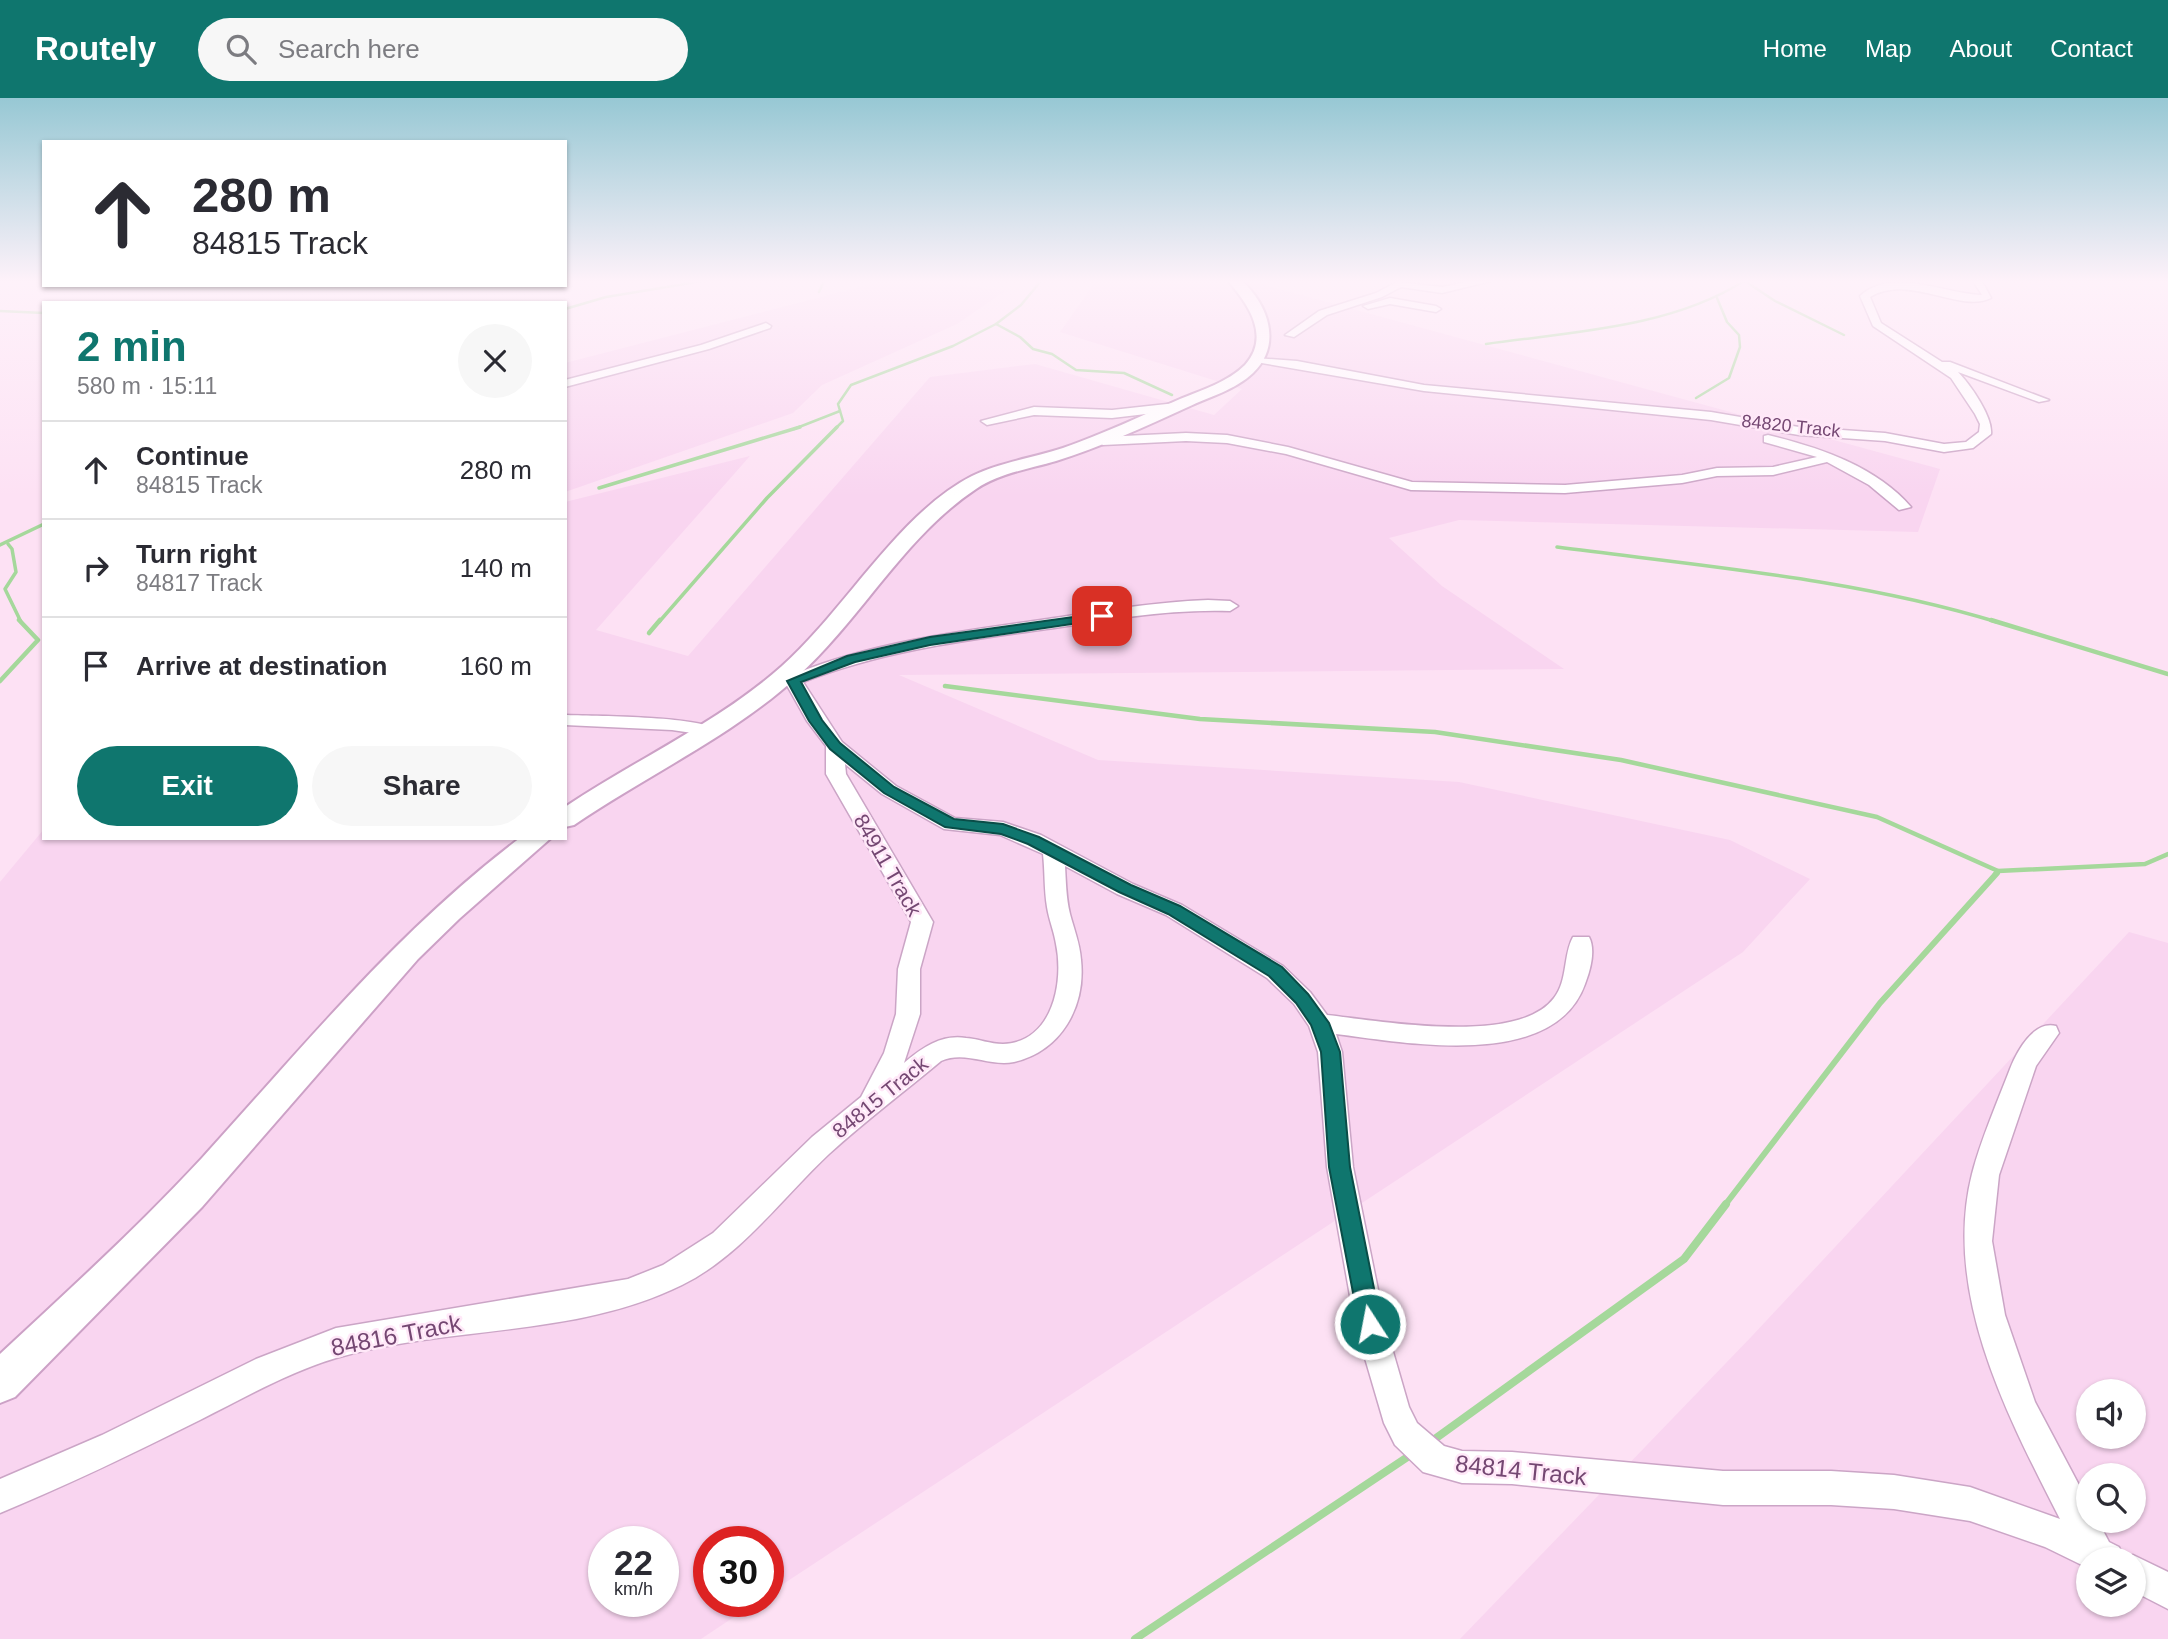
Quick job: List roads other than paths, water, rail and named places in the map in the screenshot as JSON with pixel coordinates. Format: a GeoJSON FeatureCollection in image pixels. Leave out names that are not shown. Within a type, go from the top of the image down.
{"type":"FeatureCollection","features":[{"type":"Feature","properties":{"kind":"street"},"geometry":{"type":"LineString","coordinates":[[567,383],[683,353]]}},
{"type":"Feature","properties":{"kind":"street"},"geometry":{"type":"LineString","coordinates":[[791,677],[840,623],[917,528],[947,501],[974,482],[998,471],[1102,441],[1232,380],[1261,353]]}},
{"type":"Feature","properties":{"kind":"street","name":"84820 Track"},"geometry":{"type":"LineString","coordinates":[[1277,353],[1297,364],[1424,388],[1711,416],[1799,430],[1852,433],[1944,448],[1969,445],[1981,439],[1986,424],[1976,405],[1963,390],[1961,382],[1922,353]]}},
{"type":"Feature","properties":{"kind":"street"},"geometry":{"type":"LineString","coordinates":[[1937,362],[1969,371],[2043,400]]}},
{"type":"Feature","properties":{"kind":"street"},"geometry":{"type":"LineString","coordinates":[[987,421],[1034,411],[1112,414],[1176,407]]}},
{"type":"Feature","properties":{"kind":"street"},"geometry":{"type":"LineString","coordinates":[[1611,408],[1786,442],[1824,455],[1884,488],[1904,507]]}},
{"type":"Feature","properties":{"kind":"street"},"geometry":{"type":"LineString","coordinates":[[1102,441],[1186,437],[1227,439],[1288,451],[1411,486],[1433,487],[1565,489],[1659,481],[1717,472],[1773,471],[1822,460],[1824,455]]}},
{"type":"Feature","properties":{"kind":"street"},"geometry":{"type":"LineString","coordinates":[[567,818],[652,761],[791,677],[851,659],[950,637],[1161,606],[1230,606]]}},
{"type":"Feature","properties":{"kind":"street"},"geometry":{"type":"LineString","coordinates":[[791,677],[816,721],[835,746]]}},
{"type":"Feature","properties":{"kind":"street"},"geometry":{"type":"LineString","coordinates":[[567,720],[672,725],[705,730]]}},
{"type":"Feature","properties":{"kind":"street","name":"84814 Track"},"geometry":{"type":"LineString","coordinates":[[835,746],[889,790],[951,824],[1003,829],[1174,910],[1245,951],[1275,972],[1302,998],[1320,1023],[1330,1052],[1340,1167],[1370,1324],[1400,1423],[1406,1434],[1435,1460],[1462,1466],[1512,1468],[1723,1488],[1832,1488],[1894,1492],[1970,1504],[2051,1532],[2082,1547]]}},
{"type":"Feature","properties":{"kind":"street","name":"84911 Track"},"geometry":{"type":"LineString","coordinates":[[835,746],[836,774],[922,922],[922,934],[909,969],[908,1014],[896,1054],[868,1104]]}},
{"type":"Feature","properties":{"kind":"street"},"geometry":{"type":"LineString","coordinates":[[0,1382],[193,1192],[380,977],[494,869],[535,840]]}},
{"type":"Feature","properties":{"kind":"street","name":"84815 Track"},"geometry":{"type":"LineString","coordinates":[[723,1242],[868,1104],[946,1046],[974,1046],[999,1054],[1014,1052],[1031,1046],[1058,1020],[1068,1002],[1069,948],[1059,914],[1053,851]]}},
{"type":"Feature","properties":{"kind":"street"},"geometry":{"type":"LineString","coordinates":[[1320,1023],[1407,1034],[1464,1034],[1512,1030],[1537,1024],[1557,1011],[1580,970],[1581,943]]}},
{"type":"Feature","properties":{"kind":"street"},"geometry":{"type":"LineString","coordinates":[[2047,1033],[2025,1062],[1985,1175],[1978,1241],[1990,1315],[2021,1409],[2097,1547]]}},
{"type":"Feature","properties":{"kind":"street","name":"84816 Track"},"geometry":{"type":"LineString","coordinates":[[0,1496],[113,1446],[267,1370],[336,1343],[407,1329],[584,1303],[628,1293],[673,1275],[723,1242]]}},
{"type":"Feature","properties":{"kind":"street"},"geometry":{"type":"LineString","coordinates":[[2146,1579],[2168,1591]]}},
{"type":"Feature","properties":{"kind":"waterway"},"geometry":{"type":"LineString","coordinates":[[837,427],[843,421],[838,404],[851,385],[935,353]]}},
{"type":"Feature","properties":{"kind":"waterway"},"geometry":{"type":"LineString","coordinates":[[1048,353],[1076,370],[1124,373],[1172,395]]}},
{"type":"Feature","properties":{"kind":"waterway"},"geometry":{"type":"LineString","coordinates":[[1696,398],[1729,378],[1738,353]]}},
{"type":"Feature","properties":{"kind":"waterway"},"geometry":{"type":"LineString","coordinates":[[796,428],[840,411]]}},
{"type":"Feature","properties":{"kind":"waterway"},"geometry":{"type":"LineString","coordinates":[[796,428],[800,427]]}},
{"type":"Feature","properties":{"kind":"waterway"},"geometry":{"type":"LineString","coordinates":[[659,622],[767,498],[837,427]]}},
{"type":"Feature","properties":{"kind":"waterway"},"geometry":{"type":"LineString","coordinates":[[599,488],[796,428]]}},
{"type":"Feature","properties":{"kind":"waterway"},"geometry":{"type":"LineString","coordinates":[[0,545],[42,525]]}},
{"type":"Feature","properties":{"kind":"waterway"},"geometry":{"type":"LineString","coordinates":[[8,544],[12,549],[16,572],[5,589],[21,622]]}},
{"type":"Feature","properties":{"kind":"waterway"},"geometry":{"type":"LineString","coordinates":[[1557,547],[1834,584],[1944,607],[1997,622]]}},
{"type":"Feature","properties":{"kind":"waterway"},"geometry":{"type":"LineString","coordinates":[[0,681],[38,640],[19,620]]}},
{"type":"Feature","properties":{"kind":"waterway"},"geometry":{"type":"LineString","coordinates":[[649,633],[660,620]]}},
{"type":"Feature","properties":{"kind":"waterway"},"geometry":{"type":"LineString","coordinates":[[1991,620],[2168,674]]}},
{"type":"Feature","properties":{"kind":"waterway"},"geometry":{"type":"LineString","coordinates":[[945,686],[1200,719],[1435,732],[1621,760],[1877,817],[1998,871]]}},
{"type":"Feature","properties":{"kind":"waterway"},"geometry":{"type":"LineString","coordinates":[[1998,871],[2145,864],[2168,854]]}},
{"type":"Feature","properties":{"kind":"waterway"},"geometry":{"type":"LineString","coordinates":[[1995,874],[1998,871]]}},
{"type":"Feature","properties":{"kind":"waterway"},"geometry":{"type":"LineString","coordinates":[[1725,1205],[1880,1003],[1997,873]]}},
{"type":"Feature","properties":{"kind":"waterway"},"geometry":{"type":"LineString","coordinates":[[1432,1441],[1684,1259],[1726,1204]]}},
{"type":"Feature","properties":{"kind":"waterway"},"geometry":{"type":"LineString","coordinates":[[1135,1639],[1412,1454]]}}]}
